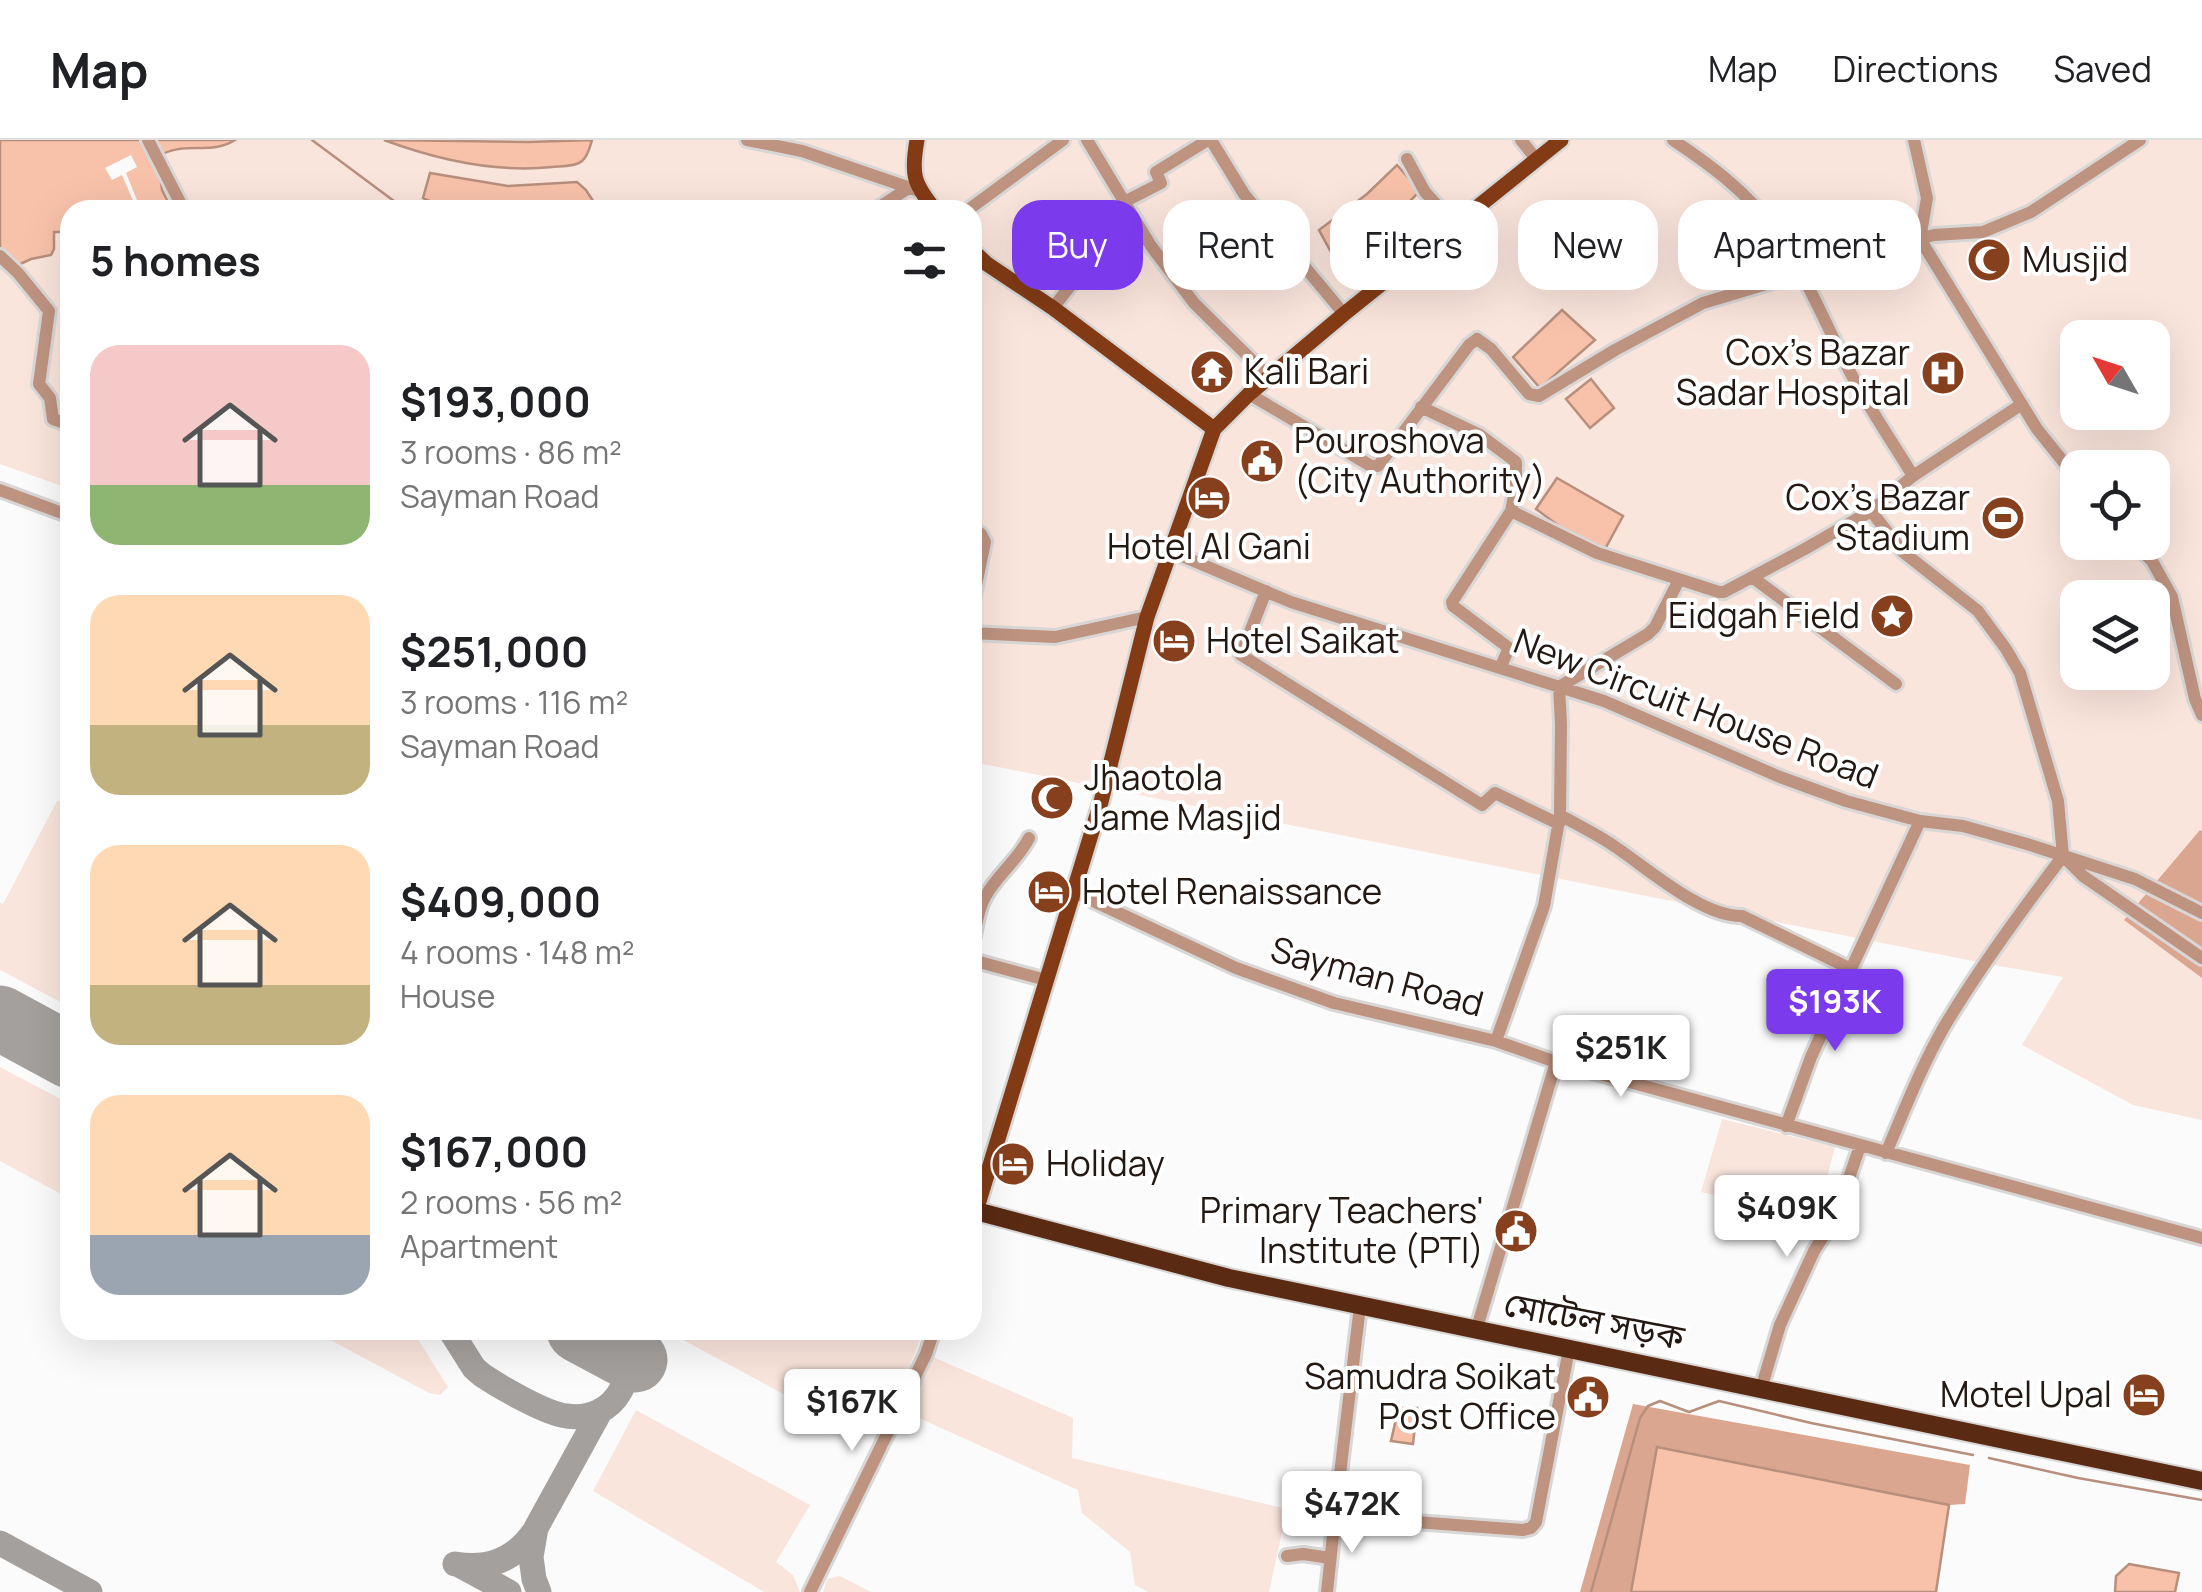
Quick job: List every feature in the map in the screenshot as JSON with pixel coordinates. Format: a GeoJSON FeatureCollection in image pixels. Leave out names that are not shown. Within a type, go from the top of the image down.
{"type":"FeatureCollection","features":[{"type":"Feature","properties":{"kind":"highway","name":"মোটেল সড়ক"},"geometry":{"type":"LineString","coordinates":[[982,1217],[1229,1278],[2202,1481]]}},
{"type":"Feature","properties":{"kind":"main road"},"geometry":{"type":"LineString","coordinates":[[917,140],[912,166],[914,189],[925,200]]}},
{"type":"Feature","properties":{"kind":"main road"},"geometry":{"type":"LineString","coordinates":[[1486,200],[1561,140]]}},
{"type":"Feature","properties":{"kind":"main road"},"geometry":{"type":"LineString","coordinates":[[982,259],[1214,429]]}},
{"type":"Feature","properties":{"kind":"main road"},"geometry":{"type":"LineString","coordinates":[[982,1189],[1101,802],[1147,617],[1214,429],[1268,377],[1374,290]]}},
{"type":"Feature","properties":{"kind":"street"},"geometry":{"type":"LineString","coordinates":[[148,140],[179,200]]}},
{"type":"Feature","properties":{"kind":"street"},"geometry":{"type":"LineString","coordinates":[[748,140],[802,151],[914,189]]}},
{"type":"Feature","properties":{"kind":"street"},"geometry":{"type":"LineString","coordinates":[[982,200],[1063,140]]}},
{"type":"Feature","properties":{"kind":"street"},"geometry":{"type":"LineString","coordinates":[[1086,140],[1123,200]]}},
{"type":"Feature","properties":{"kind":"street"},"geometry":{"type":"LineString","coordinates":[[1128,200],[1161,183],[1156,172],[1209,140],[1249,200]]}},
{"type":"Feature","properties":{"kind":"street"},"geometry":{"type":"LineString","coordinates":[[1521,140],[1536,159]]}},
{"type":"Feature","properties":{"kind":"street"},"geometry":{"type":"LineString","coordinates":[[1673,140],[1708,163],[1748,200]]}},
{"type":"Feature","properties":{"kind":"street"},"geometry":{"type":"LineString","coordinates":[[1914,140],[1927,198],[1921,233]]}},
{"type":"Feature","properties":{"kind":"street"},"geometry":{"type":"LineString","coordinates":[[1921,239],[1983,232],[2031,212],[2140,140]]}},
{"type":"Feature","properties":{"kind":"street"},"geometry":{"type":"LineString","coordinates":[[1407,159],[1432,200]]}},
{"type":"Feature","properties":{"kind":"street"},"geometry":{"type":"LineString","coordinates":[[894,200],[914,189]]}},
{"type":"Feature","properties":{"kind":"street"},"geometry":{"type":"LineString","coordinates":[[1143,232],[1163,260]]}},
{"type":"Feature","properties":{"kind":"street"},"geometry":{"type":"LineString","coordinates":[[1921,241],[2022,404],[2060,457]]}},
{"type":"Feature","properties":{"kind":"street"},"geometry":{"type":"LineString","coordinates":[[0,256],[49,312],[39,384],[50,398],[53,419],[60,421]]}},
{"type":"Feature","properties":{"kind":"street"},"geometry":{"type":"LineString","coordinates":[[1310,273],[1344,314]]}},
{"type":"Feature","properties":{"kind":"street"},"geometry":{"type":"LineString","coordinates":[[1053,308],[1067,290]]}},
{"type":"Feature","properties":{"kind":"street"},"geometry":{"type":"LineString","coordinates":[[1185,290],[1268,377]]}},
{"type":"Feature","properties":{"kind":"street"},"geometry":{"type":"LineString","coordinates":[[1249,394],[1378,466],[1469,344],[1477,339],[1491,349],[1529,394],[1538,396],[1703,302],[1745,290]]}},
{"type":"Feature","properties":{"kind":"street"},"geometry":{"type":"LineString","coordinates":[[1808,290],[1852,376],[1913,476]]}},
{"type":"Feature","properties":{"kind":"street"},"geometry":{"type":"LineString","coordinates":[[1511,512],[1597,553],[1724,592],[1871,512],[1913,476],[2022,404]]}},
{"type":"Feature","properties":{"kind":"street"},"geometry":{"type":"LineString","coordinates":[[1422,406],[1480,435],[1516,462],[1511,512],[1452,604],[1509,648],[1500,666]]}},
{"type":"Feature","properties":{"kind":"street"},"geometry":{"type":"LineString","coordinates":[[0,490],[60,512]]}},
{"type":"Feature","properties":{"kind":"street"},"geometry":{"type":"LineString","coordinates":[[1871,512],[1903,552],[1978,611],[2013,661],[2026,689],[2058,800],[2062,856],[1943,1029],[1886,1153]]}},
{"type":"Feature","properties":{"kind":"street","name":"New Circuit House Road"},"geometry":{"type":"LineString","coordinates":[[1170,551],[1290,602],[1604,701],[1846,801],[1920,820],[1963,826],[2135,878],[2202,913]]}},
{"type":"Feature","properties":{"kind":"street"},"geometry":{"type":"LineString","coordinates":[[2151,560],[2172,597],[2194,699],[2202,714]]}},
{"type":"Feature","properties":{"kind":"street"},"geometry":{"type":"LineString","coordinates":[[1752,577],[1896,684]]}},
{"type":"Feature","properties":{"kind":"street"},"geometry":{"type":"LineString","coordinates":[[1496,1040],[1544,906],[1559,819],[1558,687],[1648,634],[1679,580]]}},
{"type":"Feature","properties":{"kind":"street"},"geometry":{"type":"LineString","coordinates":[[1266,591],[1241,655],[1482,805],[1495,793],[1559,819],[1610,843],[1699,902],[1725,915],[1742,916],[1851,968]]}},
{"type":"Feature","properties":{"kind":"street"},"geometry":{"type":"LineString","coordinates":[[982,633],[1055,637],[1147,617]]}},
{"type":"Feature","properties":{"kind":"street"},"geometry":{"type":"LineString","coordinates":[[1786,1126],[1810,1056],[1920,820]]}},
{"type":"Feature","properties":{"kind":"street"},"geometry":{"type":"LineString","coordinates":[[982,902],[1029,838]]}},
{"type":"Feature","properties":{"kind":"street"},"geometry":{"type":"LineString","coordinates":[[2062,856],[2083,876],[2202,958]]}},
{"type":"Feature","properties":{"kind":"street","name":"Sayman Road"},"geometry":{"type":"LineString","coordinates":[[1074,892],[1236,968],[1334,1003],[1496,1040],[1556,1062],[2198,1237]]}},
{"type":"Feature","properties":{"kind":"street"},"geometry":{"type":"LineString","coordinates":[[982,963],[1046,980]]}},
{"type":"Feature","properties":{"kind":"street"},"geometry":{"type":"LineString","coordinates":[[1476,1330],[1556,1062]]}},
{"type":"Feature","properties":{"kind":"street"},"geometry":{"type":"LineString","coordinates":[[1761,1388],[1780,1326],[1814,1251],[1836,1216],[1860,1146]]}},
{"type":"Feature","properties":{"kind":"street"},"geometry":{"type":"LineString","coordinates":[[1327,1592],[1360,1306]]}},
{"type":"Feature","properties":{"kind":"street"},"geometry":{"type":"LineString","coordinates":[[810,1592],[931,1340]]}},
{"type":"Feature","properties":{"kind":"street"},"geometry":{"type":"LineString","coordinates":[[1335,1516],[1531,1528],[1536,1522],[1569,1349]]}},
{"type":"Feature","properties":{"kind":"street"},"geometry":{"type":"LineString","coordinates":[[1287,1556],[1330,1558]]}},
{"type":"Feature","properties":{"kind":"shaded area"},"geometry":{"type":"Polygon","coordinates":[[[0,140],[2202,140],[2202,1120],[2133,1105],[2022,1045],[2063,977],[982,764],[982,200],[60,200],[60,485],[0,464],[0,140]]]}},
{"type":"Feature","properties":{"kind":"shaded area"},"geometry":{"type":"Polygon","coordinates":[[[0,140],[235,140],[216,147],[176,149],[158,157],[167,200],[60,200],[60,232],[54,232],[51,255],[18,265],[0,254],[0,140]]]}},
{"type":"Feature","properties":{"kind":"shaded area"},"geometry":{"type":"Polygon","coordinates":[[[384,140],[592,140],[579,163],[509,168],[425,154],[384,140]]]}},
{"type":"Feature","properties":{"kind":"shaded area"},"geometry":{"type":"Polygon","coordinates":[[[1397,165],[1420,191],[1411,200],[1359,200],[1397,165]]]}},
{"type":"Feature","properties":{"kind":"shaded area"},"geometry":{"type":"Polygon","coordinates":[[[430,173],[508,186],[577,182],[592,200],[427,200],[423,198],[430,173]]]}},
{"type":"Feature","properties":{"kind":"shaded area"},"geometry":{"type":"Polygon","coordinates":[[[1330,222],[1330,250],[1319,230],[1330,222]]]}},
{"type":"Feature","properties":{"kind":"shaded area"},"geometry":{"type":"Polygon","coordinates":[[[1562,310],[1595,340],[1540,388],[1513,357],[1562,310]]]}},
{"type":"Feature","properties":{"kind":"shaded area"},"geometry":{"type":"Polygon","coordinates":[[[1591,379],[1614,408],[1590,428],[1566,399],[1591,379]]]}},
{"type":"Feature","properties":{"kind":"shaded area"},"geometry":{"type":"Polygon","coordinates":[[[1557,478],[1623,516],[1605,549],[1563,529],[1536,509],[1557,478]]]}},
{"type":"Feature","properties":{"kind":"shaded area"},"geometry":{"type":"Polygon","coordinates":[[[60,802],[60,1002],[0,970],[0,903],[3,904],[60,802]]]}},
{"type":"Feature","properties":{"kind":"shaded area"},"geometry":{"type":"Polygon","coordinates":[[[2202,831],[2202,978],[2124,920],[2202,831]]]}},
{"type":"Feature","properties":{"kind":"shaded area"},"geometry":{"type":"Polygon","coordinates":[[[0,1067],[60,1099],[60,1194],[0,1161],[0,1067]]]}},
{"type":"Feature","properties":{"kind":"shaded area"},"geometry":{"type":"Polygon","coordinates":[[[1722,1119],[1835,1147],[1816,1218],[1701,1192],[1722,1119]]]}},
{"type":"Feature","properties":{"kind":"shaded area"},"geometry":{"type":"Polygon","coordinates":[[[331,1340],[418,1340],[448,1387],[440,1395],[429,1393],[331,1340]]]}},
{"type":"Feature","properties":{"kind":"shaded area"},"geometry":{"type":"Polygon","coordinates":[[[684,1340],[920,1340],[906,1375],[893,1369],[850,1430],[684,1340]]]}},
{"type":"Feature","properties":{"kind":"shaded area"},"geometry":{"type":"Polygon","coordinates":[[[933,1357],[1073,1418],[1072,1458],[1287,1509],[1269,1592],[1148,1592],[1135,1585],[1130,1552],[1082,1513],[1078,1490],[908,1413],[933,1357]]]}},
{"type":"Feature","properties":{"kind":"shaded area"},"geometry":{"type":"Polygon","coordinates":[[[1633,1404],[1970,1465],[1965,1504],[1949,1505],[1657,1447],[1631,1592],[1580,1592],[1633,1404]]]}},
{"type":"Feature","properties":{"kind":"shaded area"},"geometry":{"type":"Polygon","coordinates":[[[1403,1408],[1417,1408],[1413,1444],[1391,1441],[1403,1408]]]}},
{"type":"Feature","properties":{"kind":"shaded area"},"geometry":{"type":"Polygon","coordinates":[[[636,1410],[810,1505],[776,1562],[793,1575],[800,1592],[764,1592],[593,1491],[636,1410]]]}},
{"type":"Feature","properties":{"kind":"shaded area"},"geometry":{"type":"Polygon","coordinates":[[[1657,1447],[1949,1505],[1936,1592],[1631,1592],[1657,1447]]]}},
{"type":"Feature","properties":{"kind":"shaded area"},"geometry":{"type":"Polygon","coordinates":[[[2129,1564],[2179,1573],[2175,1592],[2115,1592],[2116,1576],[2129,1564]]]}},
{"type":"Feature","properties":{"kind":"shaded area"},"geometry":{"type":"Polygon","coordinates":[[[840,1576],[871,1592],[823,1592],[827,1579],[840,1576]]]}},
{"type":"Feature","properties":{"kind":"pier"},"geometry":{"type":"Polygon","coordinates":[[[131,155],[137,167],[126,173],[137,200],[133,200],[122,175],[112,180],[105,168],[131,155]]]}},
{"type":"Feature","properties":{"kind":"waterway"},"geometry":{"type":"LineString","coordinates":[[312,140],[393,200]]}},
{"type":"Feature","properties":{"kind":"waterway"},"geometry":{"type":"LineString","coordinates":[[1591,1592],[1640,1418],[1648,1406],[1660,1401],[1689,1412],[1719,1401],[1973,1455]]}},
{"type":"Feature","properties":{"kind":"waterway"},"geometry":{"type":"LineString","coordinates":[[1989,1458],[2202,1500]]}},
{"type":"Feature","properties":{"kind":"taxiway"},"geometry":{"type":"LineString","coordinates":[[456,1340],[482,1375],[511,1393],[567,1416],[600,1411],[621,1391],[628,1361],[623,1340]]}},
{"type":"Feature","properties":{"kind":"taxiway"},"geometry":{"type":"LineString","coordinates":[[539,1592],[531,1557],[536,1528],[601,1410]]}},
{"type":"Feature","properties":{"kind":"taxiway"},"geometry":{"type":"LineString","coordinates":[[455,1564],[499,1561],[533,1533]]}},
{"type":"Feature","properties":{"kind":"taxiway"},"geometry":{"type":"LineString","coordinates":[[0,1543],[90,1592]]}},
{"type":"Feature","properties":{"kind":"taxiway"},"geometry":{"type":"LineString","coordinates":[[461,1566],[509,1592]]}},
{"type":"Feature","properties":{"kind":"runway"},"geometry":{"type":"LineString","coordinates":[[0,1018],[60,1051]]}},
{"type":"Feature","properties":{"kind":"runway"},"geometry":{"type":"LineString","coordinates":[[598,1340],[635,1360]]}},
{"type":"Feature","properties":{"kind":"place","name":"Musjid"},"geometry":{"type":"Point","coordinates":[1989,260]}},
{"type":"Feature","properties":{"kind":"place","name":"Kali Bari"},"geometry":{"type":"Point","coordinates":[1212,372]}},
{"type":"Feature","properties":{"kind":"place","name":"Cox's Bazar Sadar Hospital"},"geometry":{"type":"Point","coordinates":[1943,373]}},
{"type":"Feature","properties":{"kind":"place","name":"Pouroshova (City Authority)"},"geometry":{"type":"Point","coordinates":[1262,461]}},
{"type":"Feature","properties":{"kind":"place","name":"Hotel Al Gani"},"geometry":{"type":"Point","coordinates":[1209,498]}},
{"type":"Feature","properties":{"kind":"place","name":"Cox's Bazar Stadium"},"geometry":{"type":"Point","coordinates":[2003,518]}},
{"type":"Feature","properties":{"kind":"place","name":"Eidgah Field"},"geometry":{"type":"Point","coordinates":[1892,616]}},
{"type":"Feature","properties":{"kind":"place","name":"Hotel Saikat"},"geometry":{"type":"Point","coordinates":[1174,641]}},
{"type":"Feature","properties":{"kind":"place","name":"Jhaotola Jame Masjid"},"geometry":{"type":"Point","coordinates":[1052,798]}},
{"type":"Feature","properties":{"kind":"place","name":"Hotel Renaissance"},"geometry":{"type":"Point","coordinates":[1049,892]}},
{"type":"Feature","properties":{"kind":"place","name":"Holiday"},"geometry":{"type":"Point","coordinates":[1013,1164]}},
{"type":"Feature","properties":{"kind":"place","name":"Primary Teachers' Institute (PTI)"},"geometry":{"type":"Point","coordinates":[1516,1231]}},
{"type":"Feature","properties":{"kind":"place","name":"Motel Upal"},"geometry":{"type":"Point","coordinates":[2144,1395]}},
{"type":"Feature","properties":{"kind":"place","name":"Samudra Soikat Post Office"},"geometry":{"type":"Point","coordinates":[1588,1397]}}]}
